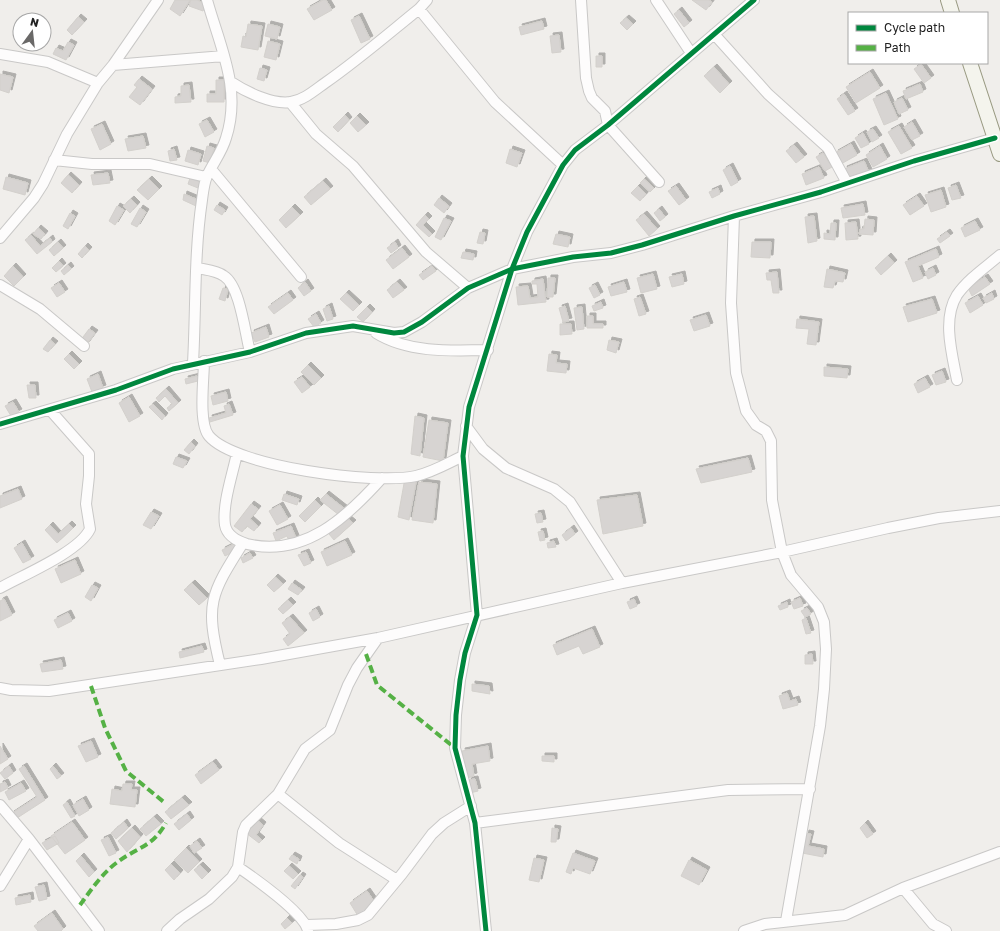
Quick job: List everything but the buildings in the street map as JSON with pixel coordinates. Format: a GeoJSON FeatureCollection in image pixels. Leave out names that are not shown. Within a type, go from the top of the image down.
{"type":"FeatureCollection","features":[{"type":"Feature","properties":{"kind":"main road"},"geometry":{"type":"LineString","coordinates":[[948,0],[952,12]]}},
{"type":"Feature","properties":{"kind":"main road"},"geometry":{"type":"LineString","coordinates":[[970,64],[1000,154]]}},
{"type":"Feature","properties":{"kind":"street"},"geometry":{"type":"LineString","coordinates":[[0,238],[34,198],[43,184],[67,134],[98,83],[113,65],[158,0]]}},
{"type":"Feature","properties":{"kind":"street"},"geometry":{"type":"LineString","coordinates":[[193,363],[198,230],[208,173],[223,148],[227,137],[232,106],[231,82],[207,0]]}},
{"type":"Feature","properties":{"kind":"street"},"geometry":{"type":"LineString","coordinates":[[231,82],[260,96],[290,102],[306,96],[342,71],[419,9],[427,0]]}},
{"type":"Feature","properties":{"kind":"street"},"geometry":{"type":"LineString","coordinates":[[581,0],[586,78],[592,98],[605,111],[608,125],[659,182]]}},
{"type":"Feature","properties":{"kind":"street"},"geometry":{"type":"LineString","coordinates":[[656,0],[691,53]]}},
{"type":"Feature","properties":{"kind":"street"},"geometry":{"type":"LineString","coordinates":[[486,931],[475,823],[455,748],[456,714],[465,652],[477,615],[463,456],[466,426],[473,392],[488,350],[512,269],[527,232],[562,165],[575,150],[608,125],[754,0]]}},
{"type":"Feature","properties":{"kind":"street"},"geometry":{"type":"LineString","coordinates":[[419,9],[495,102],[562,165]]}},
{"type":"Feature","properties":{"kind":"street"},"geometry":{"type":"LineString","coordinates":[[714,34],[768,94],[828,148],[847,183]]}},
{"type":"Feature","properties":{"kind":"street"},"geometry":{"type":"LineString","coordinates":[[0,54],[48,62],[98,83]]}},
{"type":"Feature","properties":{"kind":"street"},"geometry":{"type":"LineString","coordinates":[[113,65],[224,56]]}},
{"type":"Feature","properties":{"kind":"street"},"geometry":{"type":"LineString","coordinates":[[290,102],[316,134],[353,166],[426,252],[468,288]]}},
{"type":"Feature","properties":{"kind":"street"},"geometry":{"type":"LineString","coordinates":[[0,424],[50,410],[193,363],[250,352],[276,342],[314,332],[353,326],[394,333],[404,332],[422,322],[468,288],[512,269],[573,257],[611,252],[676,235],[914,161],[995,138]]}},
{"type":"Feature","properties":{"kind":"street"},"geometry":{"type":"LineString","coordinates":[[54,160],[92,164],[150,164],[208,173],[301,277]]}},
{"type":"Feature","properties":{"kind":"street"},"geometry":{"type":"LineString","coordinates":[[734,216],[731,303],[736,373],[746,411],[756,425],[766,431],[771,441],[772,500],[782,552],[791,575],[818,607],[824,622],[826,649],[824,689],[810,789],[786,921]]}},
{"type":"Feature","properties":{"kind":"street"},"geometry":{"type":"LineString","coordinates":[[957,380],[950,343],[952,309],[957,296],[967,283],[1000,255]]}},
{"type":"Feature","properties":{"kind":"street"},"geometry":{"type":"LineString","coordinates":[[197,268],[213,271],[224,276],[231,282],[236,294],[250,352]]}},
{"type":"Feature","properties":{"kind":"street"},"geometry":{"type":"LineString","coordinates":[[0,285],[40,309],[84,346]]}},
{"type":"Feature","properties":{"kind":"street"},"geometry":{"type":"LineString","coordinates":[[371,329],[384,338],[421,348],[488,350]]}},
{"type":"Feature","properties":{"kind":"street"},"geometry":{"type":"LineString","coordinates":[[204,361],[203,422],[208,435],[218,443],[237,453],[273,464],[310,471],[353,477],[382,478],[415,476],[428,472],[463,456]]}},
{"type":"Feature","properties":{"kind":"street"},"geometry":{"type":"LineString","coordinates":[[0,588],[62,555],[83,539],[90,529],[86,504],[89,476],[89,454],[50,410]]}},
{"type":"Feature","properties":{"kind":"street"},"geometry":{"type":"LineString","coordinates":[[466,426],[483,449],[506,468],[554,489],[570,502],[622,583]]}},
{"type":"Feature","properties":{"kind":"street"},"geometry":{"type":"LineString","coordinates":[[237,453],[226,504],[225,526],[233,538],[243,543],[275,547],[293,545],[311,538],[343,517],[361,501],[382,478]]}},
{"type":"Feature","properties":{"kind":"street"},"geometry":{"type":"LineString","coordinates":[[0,688],[11,690],[49,691],[91,686],[378,638],[622,583],[782,552],[939,518],[1000,511]]}},
{"type":"Feature","properties":{"kind":"street"},"geometry":{"type":"LineString","coordinates":[[220,665],[211,620],[211,606],[218,586],[243,543]]}},
{"type":"Feature","properties":{"kind":"street"},"geometry":{"type":"LineString","coordinates":[[167,931],[180,919],[222,888],[238,867],[244,828],[251,818],[278,794],[305,750],[330,730],[348,685],[357,668],[378,638]]}},
{"type":"Feature","properties":{"kind":"street"},"geometry":{"type":"LineString","coordinates":[[475,823],[728,790],[810,789]]}},
{"type":"Feature","properties":{"kind":"street"},"geometry":{"type":"LineString","coordinates":[[278,794],[339,843],[398,880]]}},
{"type":"Feature","properties":{"kind":"street"},"geometry":{"type":"LineString","coordinates":[[0,805],[29,839],[99,931]]}},
{"type":"Feature","properties":{"kind":"street"},"geometry":{"type":"LineString","coordinates":[[238,867],[286,904],[308,928],[364,918],[398,880],[432,834],[444,823],[471,806]]}},
{"type":"Feature","properties":{"kind":"street"},"geometry":{"type":"LineString","coordinates":[[0,886],[29,839]]}},
{"type":"Feature","properties":{"kind":"street"},"geometry":{"type":"LineString","coordinates":[[744,931],[765,924],[820,919],[845,914],[903,888],[1000,852]]}},
{"type":"Feature","properties":{"kind":"street"},"geometry":{"type":"LineString","coordinates":[[903,888],[933,924],[946,931]]}},
{"type":"Feature","properties":{"kind":"marked path"},"geometry":{"type":"LineString","coordinates":[[366,654],[377,685],[455,748]]}},
{"type":"Feature","properties":{"kind":"marked path"},"geometry":{"type":"LineString","coordinates":[[91,686],[105,728],[126,771],[165,803]]}},
{"type":"Feature","properties":{"kind":"marked path"},"geometry":{"type":"LineString","coordinates":[[80,905],[113,865],[151,842],[166,823]]}},
{"type":"Feature","properties":{"kind":"cycle path"},"geometry":{"type":"LineString","coordinates":[[486,931],[475,823],[455,748],[456,715],[460,680],[465,653],[477,615],[463,456],[469,407],[512,269],[527,232],[563,165],[575,150],[608,125],[754,0]]}},
{"type":"Feature","properties":{"kind":"cycle path"},"geometry":{"type":"LineString","coordinates":[[0,424],[116,390],[173,369],[250,352],[306,333],[353,326],[394,333],[404,332],[422,322],[468,288],[512,269],[573,257],[611,253],[642,245],[734,216],[821,192],[914,161],[995,138]]}}]}
